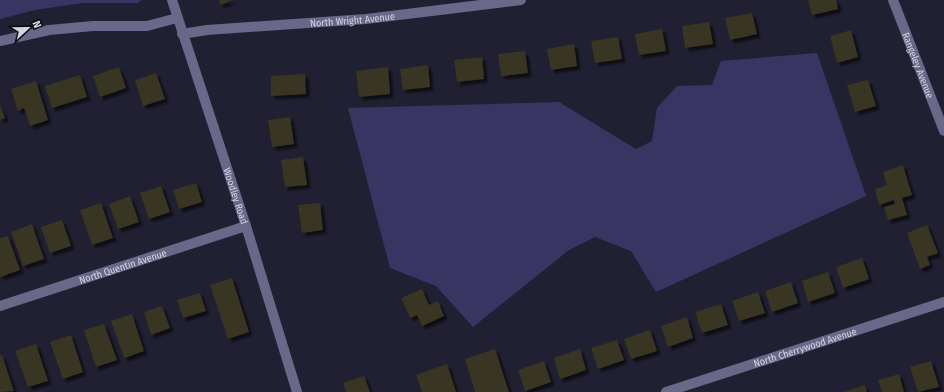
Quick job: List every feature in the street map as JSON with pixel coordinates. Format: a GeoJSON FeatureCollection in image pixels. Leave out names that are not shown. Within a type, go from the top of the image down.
{"type":"FeatureCollection","features":[{"type":"Feature","properties":{"kind":"street","name":"Woodley Road"},"geometry":{"type":"LineString","coordinates":[[172,0],[246,226],[297,392]]}},
{"type":"Feature","properties":{"kind":"street","name":"North Wright Avenue"},"geometry":{"type":"LineString","coordinates":[[182,34],[207,30],[366,19],[521,0]]}},
{"type":"Feature","properties":{"kind":"street","name":"Rangeley Avenue"},"geometry":{"type":"LineString","coordinates":[[893,0],[944,131]]}},
{"type":"Feature","properties":{"kind":"street"},"geometry":{"type":"LineString","coordinates":[[0,41],[49,30],[93,26],[147,26],[177,18]]}},
{"type":"Feature","properties":{"kind":"street","name":"North Quentin Avenue"},"geometry":{"type":"LineString","coordinates":[[0,306],[246,226]]}},
{"type":"Feature","properties":{"kind":"street","name":"North Cherrywood Avenue"},"geometry":{"type":"LineString","coordinates":[[666,392],[944,302]]}},
{"type":"Feature","properties":{"kind":"shaded area"},"geometry":{"type":"Polygon","coordinates":[[[0,0],[141,0],[138,3],[82,3],[35,10],[0,19],[0,0]]]}},
{"type":"Feature","properties":{"kind":"shaded area"},"geometry":{"type":"Polygon","coordinates":[[[817,53],[866,196],[656,292],[631,251],[595,237],[569,250],[473,327],[436,286],[390,268],[348,108],[559,102],[636,149],[652,141],[657,108],[677,86],[712,85],[721,61],[817,53]]]}},
{"type":"Feature","properties":{"kind":"building"},"geometry":{"type":"Polygon","coordinates":[[[219,0],[233,0],[220,5],[219,0]]]}},
{"type":"Feature","properties":{"kind":"building"},"geometry":{"type":"Polygon","coordinates":[[[808,0],[836,0],[838,9],[812,15],[808,0]]]}},
{"type":"Feature","properties":{"kind":"building"},"geometry":{"type":"Polygon","coordinates":[[[752,13],[757,34],[730,40],[725,18],[752,13]]]}},
{"type":"Feature","properties":{"kind":"building"},"geometry":{"type":"Polygon","coordinates":[[[709,22],[713,44],[685,48],[682,26],[709,22]]]}},
{"type":"Feature","properties":{"kind":"building"},"geometry":{"type":"Polygon","coordinates":[[[662,29],[666,51],[639,55],[635,34],[662,29]]]}},
{"type":"Feature","properties":{"kind":"building"},"geometry":{"type":"Polygon","coordinates":[[[851,30],[858,57],[837,63],[830,36],[851,30]]]}},
{"type":"Feature","properties":{"kind":"building"},"geometry":{"type":"Polygon","coordinates":[[[618,37],[622,59],[595,63],[591,41],[618,37]]]}},
{"type":"Feature","properties":{"kind":"building"},"geometry":{"type":"Polygon","coordinates":[[[574,44],[577,66],[551,70],[547,49],[574,44]]]}},
{"type":"Feature","properties":{"kind":"building"},"geometry":{"type":"Polygon","coordinates":[[[525,51],[528,73],[501,76],[498,54],[525,51]]]}},
{"type":"Feature","properties":{"kind":"building"},"geometry":{"type":"Polygon","coordinates":[[[482,57],[484,79],[457,82],[454,60],[482,57]]]}},
{"type":"Feature","properties":{"kind":"building"},"geometry":{"type":"Polygon","coordinates":[[[428,65],[430,87],[403,90],[400,69],[428,65]]]}},
{"type":"Feature","properties":{"kind":"building"},"geometry":{"type":"Polygon","coordinates":[[[119,67],[126,88],[100,97],[93,76],[119,67]]]}},
{"type":"Feature","properties":{"kind":"building"},"geometry":{"type":"Polygon","coordinates":[[[388,67],[390,94],[359,97],[356,71],[388,67]]]}},
{"type":"Feature","properties":{"kind":"building"},"geometry":{"type":"Polygon","coordinates":[[[156,73],[165,99],[143,106],[135,80],[156,73]]]}},
{"type":"Feature","properties":{"kind":"building"},"geometry":{"type":"Polygon","coordinates":[[[305,74],[306,94],[271,96],[271,76],[305,74]]]}},
{"type":"Feature","properties":{"kind":"building"},"geometry":{"type":"Polygon","coordinates":[[[80,75],[87,97],[52,108],[45,86],[80,75]]]}},
{"type":"Feature","properties":{"kind":"building"},"geometry":{"type":"Polygon","coordinates":[[[868,80],[876,106],[855,112],[847,85],[868,80]]]}},
{"type":"Feature","properties":{"kind":"building"},"geometry":{"type":"Polygon","coordinates":[[[36,81],[48,120],[30,126],[24,108],[18,111],[11,89],[36,81]]]}},
{"type":"Feature","properties":{"kind":"building"},"geometry":{"type":"Polygon","coordinates":[[[0,105],[5,118],[0,120],[0,105]]]}},
{"type":"Feature","properties":{"kind":"building"},"geometry":{"type":"Polygon","coordinates":[[[290,117],[294,144],[272,147],[268,120],[290,117]]]}},
{"type":"Feature","properties":{"kind":"building"},"geometry":{"type":"Polygon","coordinates":[[[303,157],[307,185],[285,187],[281,160],[303,157]]]}},
{"type":"Feature","properties":{"kind":"building"},"geometry":{"type":"Polygon","coordinates":[[[903,165],[912,195],[902,198],[907,215],[888,220],[884,207],[895,204],[894,200],[879,205],[875,189],[887,185],[883,172],[903,165]]]}},
{"type":"Feature","properties":{"kind":"building"},"geometry":{"type":"Polygon","coordinates":[[[196,183],[202,202],[179,209],[173,190],[196,183]]]}},
{"type":"Feature","properties":{"kind":"building"},"geometry":{"type":"Polygon","coordinates":[[[161,186],[170,212],[149,219],[140,193],[161,186]]]}},
{"type":"Feature","properties":{"kind":"building"},"geometry":{"type":"Polygon","coordinates":[[[130,196],[139,222],[118,229],[109,204],[130,196]]]}},
{"type":"Feature","properties":{"kind":"building"},"geometry":{"type":"Polygon","coordinates":[[[101,203],[113,238],[92,245],[80,210],[101,203]]]}},
{"type":"Feature","properties":{"kind":"building"},"geometry":{"type":"Polygon","coordinates":[[[320,203],[323,230],[302,233],[298,205],[320,203]]]}},
{"type":"Feature","properties":{"kind":"building"},"geometry":{"type":"Polygon","coordinates":[[[62,220],[71,246],[50,253],[41,227],[62,220]]]}},
{"type":"Feature","properties":{"kind":"building"},"geometry":{"type":"Polygon","coordinates":[[[32,224],[44,259],[23,266],[11,232],[32,224]]]}},
{"type":"Feature","properties":{"kind":"building"},"geometry":{"type":"Polygon","coordinates":[[[927,225],[938,253],[927,257],[930,265],[920,269],[907,233],[927,225]]]}},
{"type":"Feature","properties":{"kind":"building"},"geometry":{"type":"Polygon","coordinates":[[[8,236],[20,270],[0,277],[0,238],[8,236]]]}},
{"type":"Feature","properties":{"kind":"building"},"geometry":{"type":"Polygon","coordinates":[[[862,258],[869,279],[843,288],[836,267],[862,258]]]}},
{"type":"Feature","properties":{"kind":"building"},"geometry":{"type":"Polygon","coordinates":[[[828,272],[835,293],[808,302],[802,281],[828,272]]]}},
{"type":"Feature","properties":{"kind":"building"},"geometry":{"type":"Polygon","coordinates":[[[232,278],[249,332],[228,339],[210,285],[232,278]]]}},
{"type":"Feature","properties":{"kind":"building"},"geometry":{"type":"Polygon","coordinates":[[[791,282],[798,303],[772,312],[765,291],[791,282]]]}},
{"type":"Feature","properties":{"kind":"building"},"geometry":{"type":"Polygon","coordinates":[[[422,289],[429,305],[438,301],[444,316],[422,326],[417,315],[410,318],[401,298],[422,289]]]}},
{"type":"Feature","properties":{"kind":"building"},"geometry":{"type":"Polygon","coordinates":[[[758,292],[765,313],[739,321],[732,301],[758,292]]]}},
{"type":"Feature","properties":{"kind":"building"},"geometry":{"type":"Polygon","coordinates":[[[200,293],[206,311],[183,318],[177,300],[200,293]]]}},
{"type":"Feature","properties":{"kind":"building"},"geometry":{"type":"Polygon","coordinates":[[[721,304],[728,325],[702,333],[695,312],[721,304]]]}},
{"type":"Feature","properties":{"kind":"building"},"geometry":{"type":"Polygon","coordinates":[[[162,306],[170,328],[151,335],[144,312],[162,306]]]}},
{"type":"Feature","properties":{"kind":"building"},"geometry":{"type":"Polygon","coordinates":[[[132,314],[144,351],[124,358],[111,321],[132,314]]]}},
{"type":"Feature","properties":{"kind":"building"},"geometry":{"type":"Polygon","coordinates":[[[687,317],[693,338],[668,347],[661,326],[687,317]]]}},
{"type":"Feature","properties":{"kind":"building"},"geometry":{"type":"Polygon","coordinates":[[[104,324],[117,360],[96,367],[84,330],[104,324]]]}},
{"type":"Feature","properties":{"kind":"building"},"geometry":{"type":"Polygon","coordinates":[[[650,330],[657,351],[631,359],[624,339],[650,330]]]}},
{"type":"Feature","properties":{"kind":"building"},"geometry":{"type":"Polygon","coordinates":[[[71,335],[83,372],[63,379],[50,342],[71,335]]]}},
{"type":"Feature","properties":{"kind":"building"},"geometry":{"type":"Polygon","coordinates":[[[617,340],[624,360],[598,369],[591,348],[617,340]]]}},
{"type":"Feature","properties":{"kind":"building"},"geometry":{"type":"Polygon","coordinates":[[[36,344],[48,381],[28,387],[15,351],[36,344]]]}},
{"type":"Feature","properties":{"kind":"building"},"geometry":{"type":"Polygon","coordinates":[[[495,349],[509,392],[475,392],[465,359],[495,349]]]}},
{"type":"Feature","properties":{"kind":"building"},"geometry":{"type":"Polygon","coordinates":[[[580,349],[586,370],[560,379],[554,358],[580,349]]]}},
{"type":"Feature","properties":{"kind":"building"},"geometry":{"type":"Polygon","coordinates":[[[0,355],[2,355],[14,391],[0,392],[0,355]]]}},
{"type":"Feature","properties":{"kind":"building"},"geometry":{"type":"Polygon","coordinates":[[[544,361],[551,382],[525,391],[518,370],[544,361]]]}},
{"type":"Feature","properties":{"kind":"building"},"geometry":{"type":"Polygon","coordinates":[[[931,361],[939,387],[918,392],[910,367],[931,361]]]}},
{"type":"Feature","properties":{"kind":"building"},"geometry":{"type":"Polygon","coordinates":[[[447,364],[456,392],[422,392],[416,375],[447,364]]]}},
{"type":"Feature","properties":{"kind":"building"},"geometry":{"type":"Polygon","coordinates":[[[899,374],[904,392],[882,392],[878,380],[899,374]]]}},
{"type":"Feature","properties":{"kind":"building"},"geometry":{"type":"Polygon","coordinates":[[[364,376],[370,392],[346,392],[343,383],[364,376]]]}},
{"type":"Feature","properties":{"kind":"building"},"geometry":{"type":"Polygon","coordinates":[[[865,385],[867,392],[844,392],[865,385]]]}}]}
